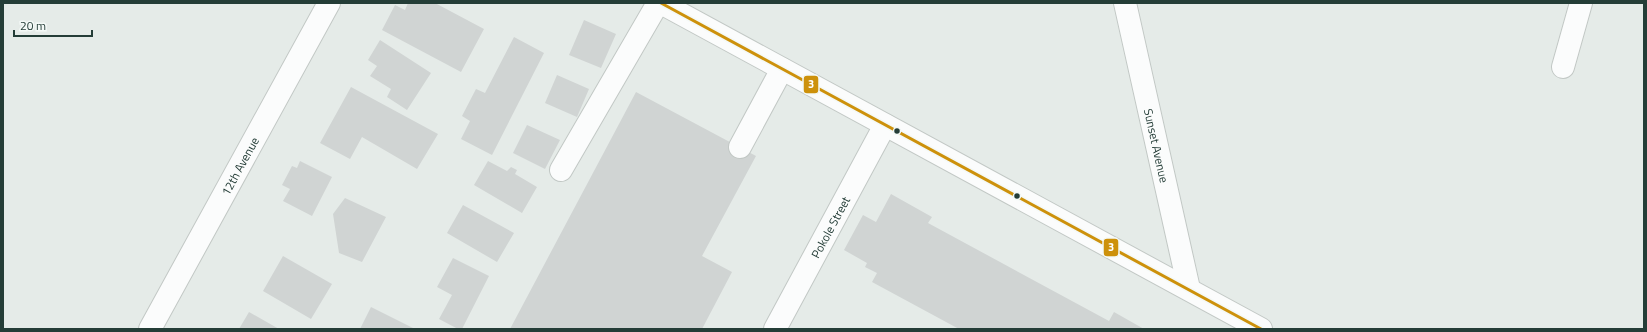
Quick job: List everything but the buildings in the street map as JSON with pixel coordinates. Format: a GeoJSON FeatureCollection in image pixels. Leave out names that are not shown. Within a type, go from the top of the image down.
{"type":"FeatureCollection","features":[{"type":"Feature","properties":{"kind":"street","name":"12th Avenue"},"geometry":{"type":"LineString","coordinates":[[150,329],[329,3]]}},
{"type":"Feature","properties":{"kind":"street"},"geometry":{"type":"LineString","coordinates":[[561,170],[660,3],[1261,329]]}},
{"type":"Feature","properties":{"kind":"street","name":"Sunset Avenue"},"geometry":{"type":"LineString","coordinates":[[1125,3],[1189,289]]}},
{"type":"Feature","properties":{"kind":"street"},"geometry":{"type":"LineString","coordinates":[[1563,67],[1581,3]]}},
{"type":"Feature","properties":{"kind":"street"},"geometry":{"type":"LineString","coordinates":[[740,147],[782,69]]}},
{"type":"Feature","properties":{"kind":"street","name":"Pokole Street"},"geometry":{"type":"LineString","coordinates":[[776,329],[885,125]]}},
{"type":"Feature","properties":{"kind":"transit line","name":"3"},"geometry":{"type":"LineString","coordinates":[[661,3],[1261,329]]}}]}
